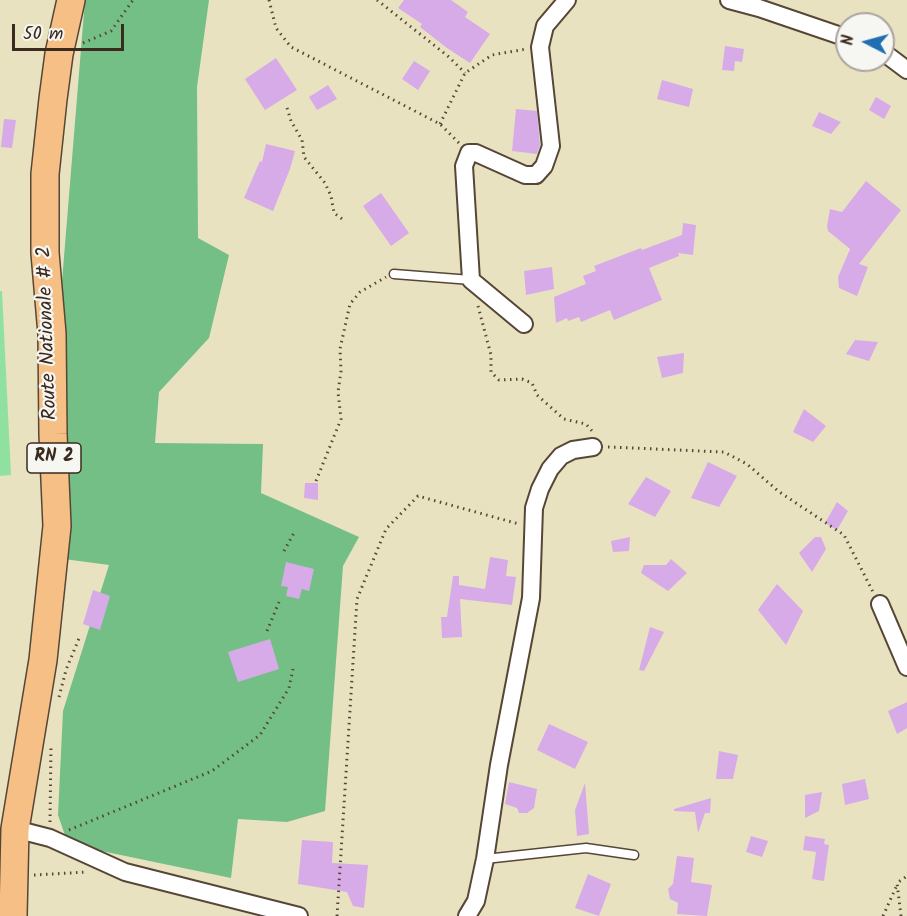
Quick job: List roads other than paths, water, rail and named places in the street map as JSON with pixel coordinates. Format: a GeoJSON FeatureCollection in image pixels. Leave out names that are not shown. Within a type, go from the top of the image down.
{"type":"FeatureCollection","features":[{"type":"Feature","properties":{"kind":"main road","name":"Route Nationale # 2"},"geometry":{"type":"LineString","coordinates":[[12,893],[15,829],[43,660],[57,526],[52,334],[45,231],[45,174],[59,54],[71,0]]}},
{"type":"Feature","properties":{"kind":"street"},"geometry":{"type":"LineString","coordinates":[[524,324],[471,280],[464,166],[469,153],[476,153],[525,175],[536,175],[544,166],[551,146],[540,47],[545,26],[567,0]]}},
{"type":"Feature","properties":{"kind":"street"},"geometry":{"type":"LineString","coordinates":[[729,0],[835,34]]}},
{"type":"Feature","properties":{"kind":"street"},"geometry":{"type":"LineString","coordinates":[[467,916],[476,901],[485,859],[499,765],[531,598],[534,508],[550,469],[561,456],[573,450],[593,447]]}},
{"type":"Feature","properties":{"kind":"street"},"geometry":{"type":"LineString","coordinates":[[880,604],[907,667]]}},
{"type":"Feature","properties":{"kind":"street"},"geometry":{"type":"LineString","coordinates":[[15,829],[50,838],[125,872],[299,916]]}},
{"type":"Feature","properties":{"kind":"lane"},"geometry":{"type":"LineString","coordinates":[[394,274],[471,280]]}},
{"type":"Feature","properties":{"kind":"lane"},"geometry":{"type":"LineString","coordinates":[[485,859],[586,848],[634,855]]}}]}
